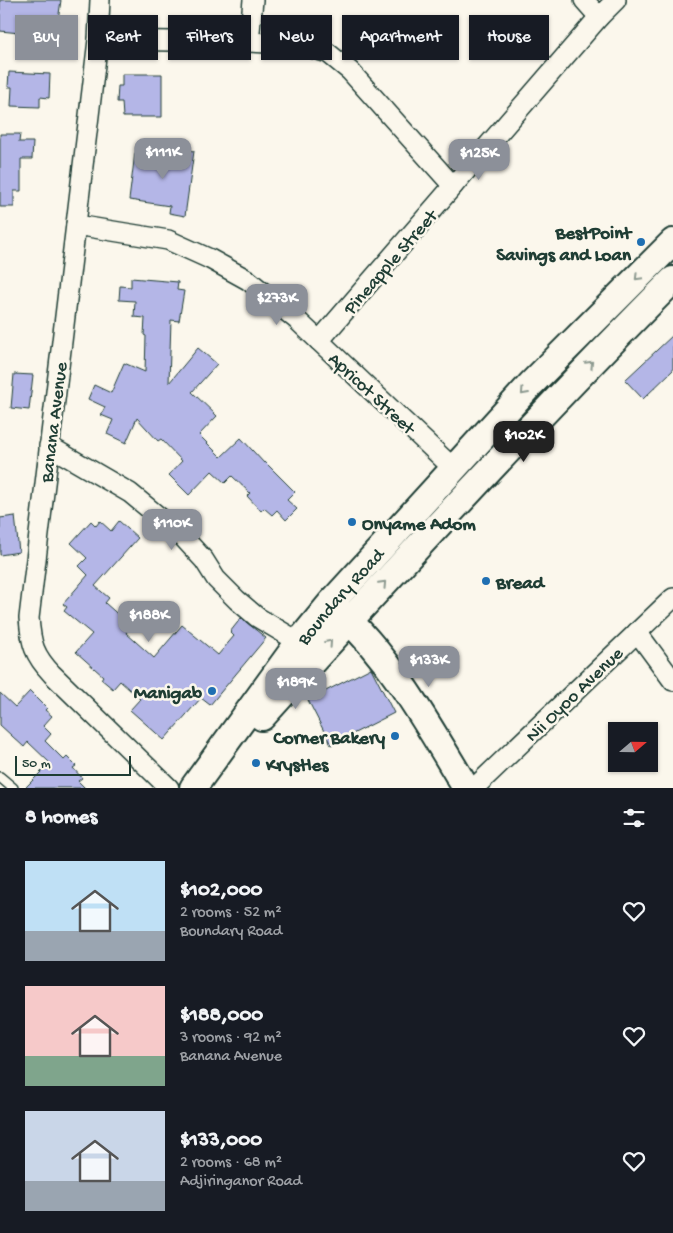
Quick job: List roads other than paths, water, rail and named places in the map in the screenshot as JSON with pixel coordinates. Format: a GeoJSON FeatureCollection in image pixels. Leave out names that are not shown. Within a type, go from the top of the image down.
{"type":"FeatureCollection","features":[{"type":"Feature","properties":{"kind":"main road","name":"Boundary Road"},"geometry":{"type":"LineString","coordinates":[[210,766],[241,740],[454,469],[531,384],[673,242]]}},
{"type":"Feature","properties":{"kind":"main road","name":"Boundary Road"},"geometry":{"type":"LineString","coordinates":[[193,788],[299,642],[340,612],[539,416],[673,280]]}},
{"type":"Feature","properties":{"kind":"main road"},"geometry":{"type":"LineString","coordinates":[[340,612],[376,649],[403,685],[466,788]]}},
{"type":"Feature","properties":{"kind":"street","name":"Banana Avenue"},"geometry":{"type":"LineString","coordinates":[[99,15],[100,0]]}},
{"type":"Feature","properties":{"kind":"street"},"geometry":{"type":"LineString","coordinates":[[251,21],[253,0]]}},
{"type":"Feature","properties":{"kind":"street"},"geometry":{"type":"LineString","coordinates":[[584,0],[599,17]]}},
{"type":"Feature","properties":{"kind":"street","name":"Pineapple Street"},"geometry":{"type":"LineString","coordinates":[[319,341],[599,17],[616,0]]}},
{"type":"Feature","properties":{"kind":"street"},"geometry":{"type":"LineString","coordinates":[[251,42],[301,45],[328,53],[350,71],[453,186]]}},
{"type":"Feature","properties":{"kind":"street","name":"Banana Avenue"},"geometry":{"type":"LineString","coordinates":[[96,60],[29,618],[31,638],[38,659],[170,788]]}},
{"type":"Feature","properties":{"kind":"street","name":"Apricot Street"},"geometry":{"type":"LineString","coordinates":[[76,224],[168,240],[210,258],[248,280],[297,320],[454,469]]}},
{"type":"Feature","properties":{"kind":"street"},"geometry":{"type":"LineString","coordinates":[[49,446],[130,493],[180,535],[204,560],[216,579],[236,600],[257,617],[299,642]]}},
{"type":"Feature","properties":{"kind":"street","name":"Nii Oyoo Avenue"},"geometry":{"type":"LineString","coordinates":[[474,788],[673,598]]}},
{"type":"Feature","properties":{"kind":"street"},"geometry":{"type":"LineString","coordinates":[[637,632],[673,680]]}},
{"type":"Feature","properties":{"kind":"lane"},"geometry":{"type":"LineString","coordinates":[[0,777],[13,788]]}},
{"type":"Feature","properties":{"kind":"place","name":"BestPoint Savings and Loan"},"geometry":{"type":"Point","coordinates":[641,242]}},
{"type":"Feature","properties":{"kind":"place","name":"Onyame Adom"},"geometry":{"type":"Point","coordinates":[352,522]}},
{"type":"Feature","properties":{"kind":"place","name":"Bread"},"geometry":{"type":"Point","coordinates":[486,581]}},
{"type":"Feature","properties":{"kind":"place","name":"Manigab"},"geometry":{"type":"Point","coordinates":[212,691]}},
{"type":"Feature","properties":{"kind":"place","name":"Corner Bakery"},"geometry":{"type":"Point","coordinates":[395,736]}},
{"type":"Feature","properties":{"kind":"place","name":"Krystles"},"geometry":{"type":"Point","coordinates":[256,763]}}]}
